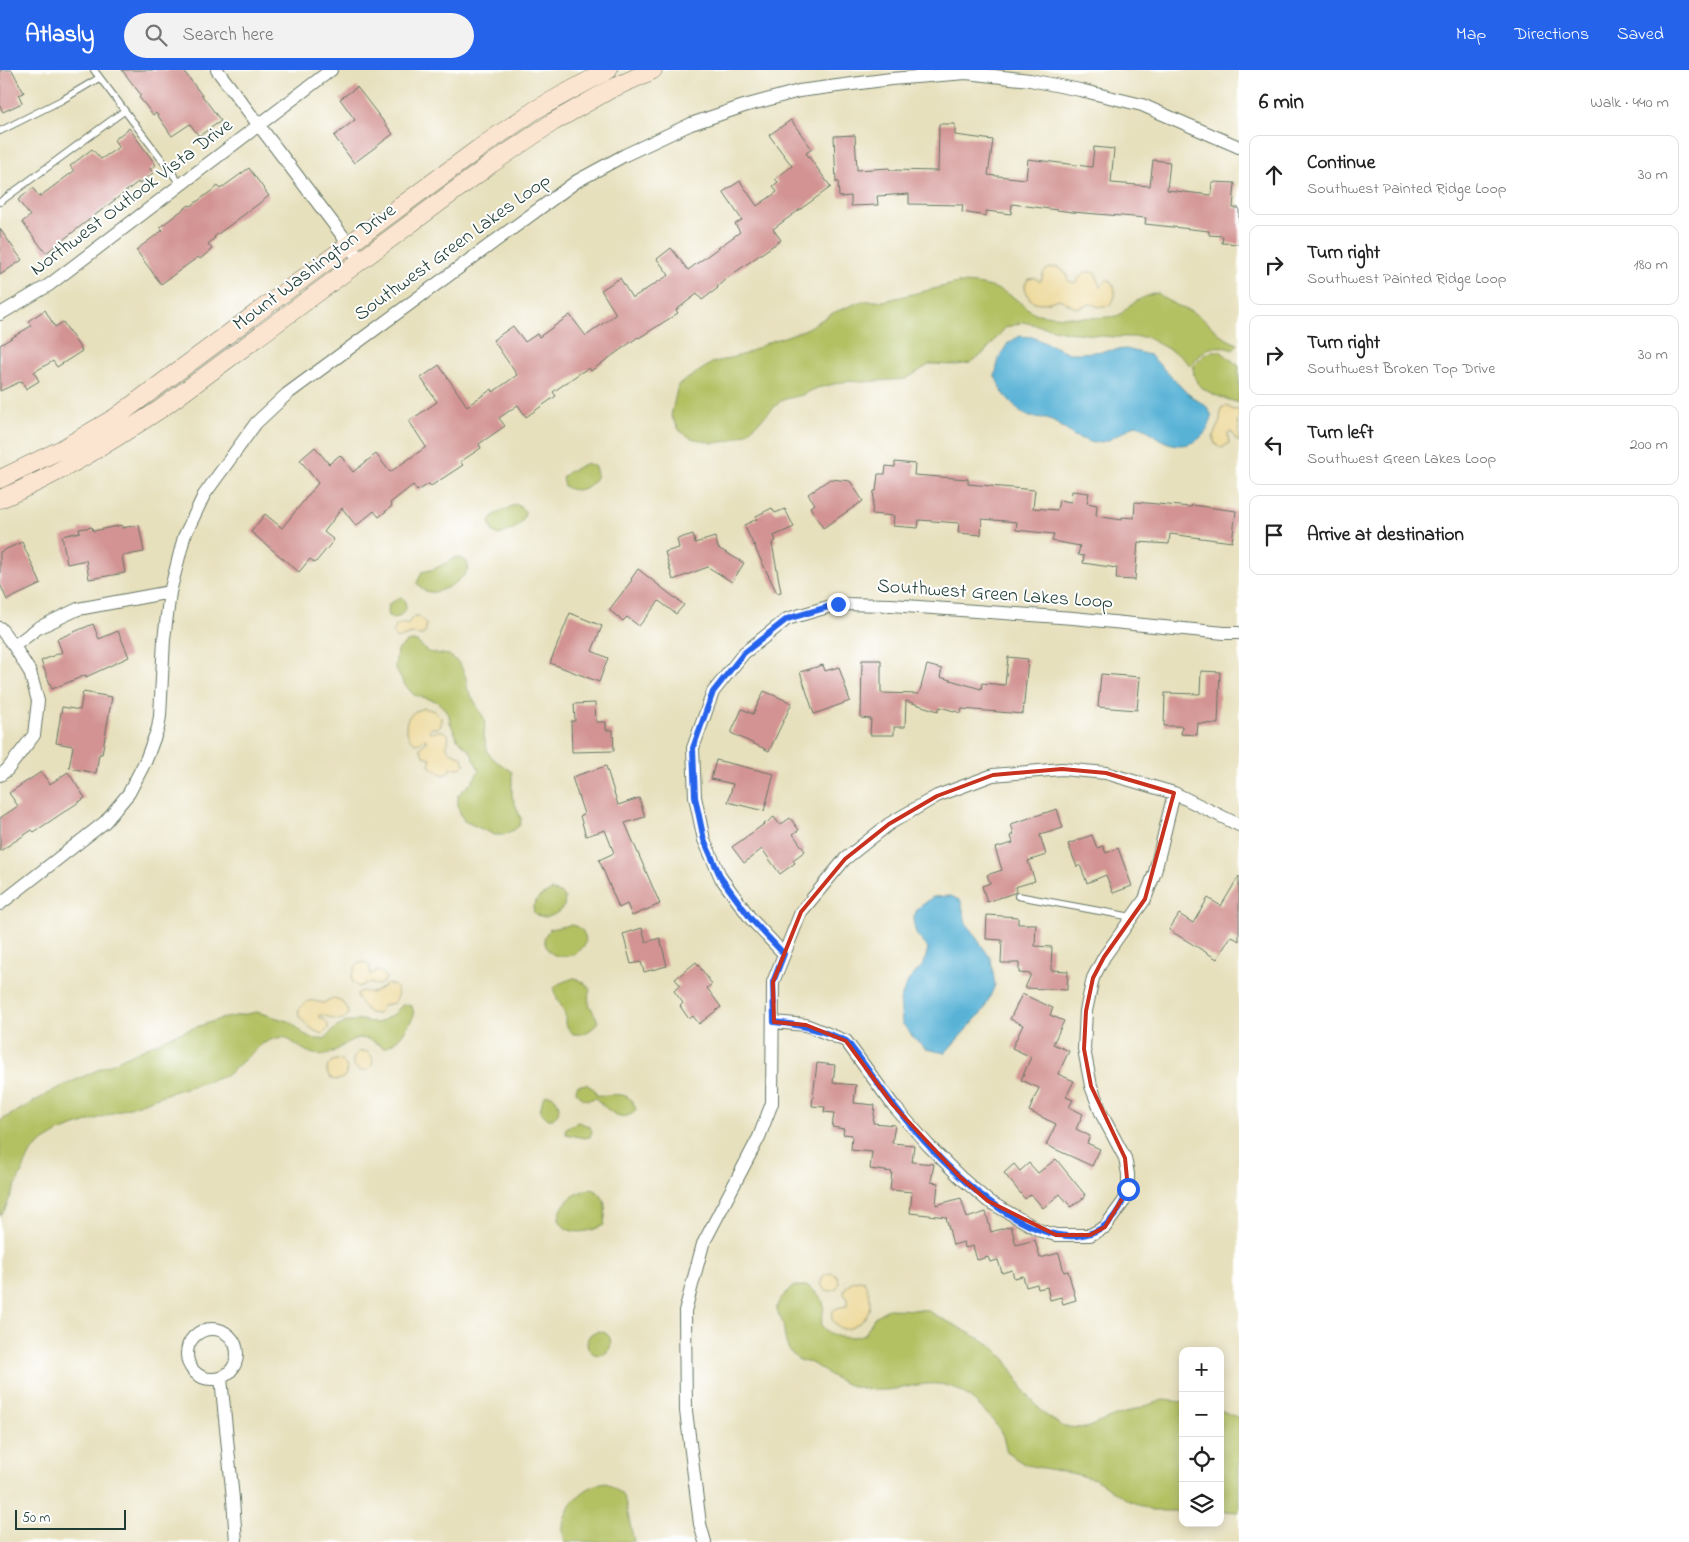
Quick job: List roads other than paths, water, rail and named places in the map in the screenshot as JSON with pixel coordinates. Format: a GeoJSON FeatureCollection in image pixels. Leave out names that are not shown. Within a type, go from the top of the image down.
{"type":"FeatureCollection","features":[{"type":"Feature","properties":{"kind":"main road","name":"Mount Washington Drive"},"geometry":{"type":"LineString","coordinates":[[0,479],[62,449],[116,416],[478,149],[535,110],[608,70]]}},
{"type":"Feature","properties":{"kind":"main road","name":"Mount Washington Drive"},"geometry":{"type":"LineString","coordinates":[[0,499],[64,470],[112,441],[162,408],[491,164],[553,122],[611,89],[653,70]]}},
{"type":"Feature","properties":{"kind":"street"},"geometry":{"type":"LineString","coordinates":[[217,70],[360,261]]}},
{"type":"Feature","properties":{"kind":"street","name":"Northwest Outlook Vista Drive"},"geometry":{"type":"LineString","coordinates":[[0,314],[50,285],[331,70]]}},
{"type":"Feature","properties":{"kind":"street","name":"Southwest Green Lakes Loop"},"geometry":{"type":"LineString","coordinates":[[0,904],[105,822],[129,793],[146,760],[158,728],[164,639],[170,592],[184,537],[204,495],[256,423],[287,394],[577,181],[625,155],[691,124],[744,106],[799,91],[891,75],[966,73],[1030,80],[1080,90],[1142,105],[1239,147]]}},
{"type":"Feature","properties":{"kind":"street"},"geometry":{"type":"LineString","coordinates":[[14,646],[38,628],[78,609],[170,592]]}},
{"type":"Feature","properties":{"kind":"street","name":"Southwest Green Lakes Loop"},"geometry":{"type":"LineString","coordinates":[[784,954],[751,919],[721,878],[704,840],[695,797],[693,748],[713,692],[744,653],[787,619],[838,604],[891,605],[1073,618],[1239,633]]}},
{"type":"Feature","properties":{"kind":"street"},"geometry":{"type":"LineString","coordinates":[[0,628],[30,672],[38,701],[34,735],[8,770],[0,775]]}},
{"type":"Feature","properties":{"kind":"street"},"geometry":{"type":"LineString","coordinates":[[705,1542],[700,1524],[686,1411],[685,1311],[704,1244],[759,1137],[772,1103],[773,982],[801,912],[845,859],[889,824],[937,796],[993,775],[1062,770],[1106,773],[1174,794],[1239,825]]}},
{"type":"Feature","properties":{"kind":"street"},"geometry":{"type":"LineString","coordinates":[[774,1022],[806,1025],[846,1041],[893,1105],[928,1145],[960,1177],[988,1201],[1041,1230],[1056,1235],[1090,1235],[1106,1226],[1124,1201],[1128,1189],[1128,1174],[1125,1158],[1102,1115],[1092,1086],[1084,1049],[1086,1011],[1093,978],[1116,937],[1144,898],[1155,872],[1174,794]]}},
{"type":"Feature","properties":{"kind":"street"},"geometry":{"type":"LineString","coordinates":[[217,1329],[229,1335],[236,1346],[237,1359],[232,1370],[221,1378],[208,1379],[196,1374],[188,1363],[187,1350],[193,1338],[204,1330],[217,1329]]}},
{"type":"Feature","properties":{"kind":"street"},"geometry":{"type":"LineString","coordinates":[[221,1378],[236,1542]]}},
{"type":"Feature","properties":{"kind":"lane"},"geometry":{"type":"LineString","coordinates":[[94,70],[181,185]]}},
{"type":"Feature","properties":{"kind":"lane"},"geometry":{"type":"LineString","coordinates":[[0,131],[62,100],[100,78]]}},
{"type":"Feature","properties":{"kind":"lane"},"geometry":{"type":"LineString","coordinates":[[0,202],[124,111]]}},
{"type":"Feature","properties":{"kind":"lane"},"geometry":{"type":"LineString","coordinates":[[1018,896],[1132,917]]}},
{"type":"Feature","properties":{"kind":"water"},"geometry":{"type":"Polygon","coordinates":[[[1020,336],[1032,337],[1069,353],[1126,349],[1150,355],[1187,393],[1207,407],[1212,416],[1209,425],[1199,439],[1184,445],[1167,442],[1145,428],[1135,425],[1107,441],[1093,443],[1074,436],[1047,418],[1030,417],[1020,412],[1003,393],[995,376],[999,358],[1008,343],[1020,336]]]}},
{"type":"Feature","properties":{"kind":"water"},"geometry":{"type":"Polygon","coordinates":[[[951,896],[961,901],[966,923],[991,959],[995,985],[984,1010],[945,1053],[926,1049],[913,1037],[902,1023],[900,1000],[908,981],[924,964],[928,948],[916,934],[913,920],[917,909],[933,897],[951,896]]]}}]}
